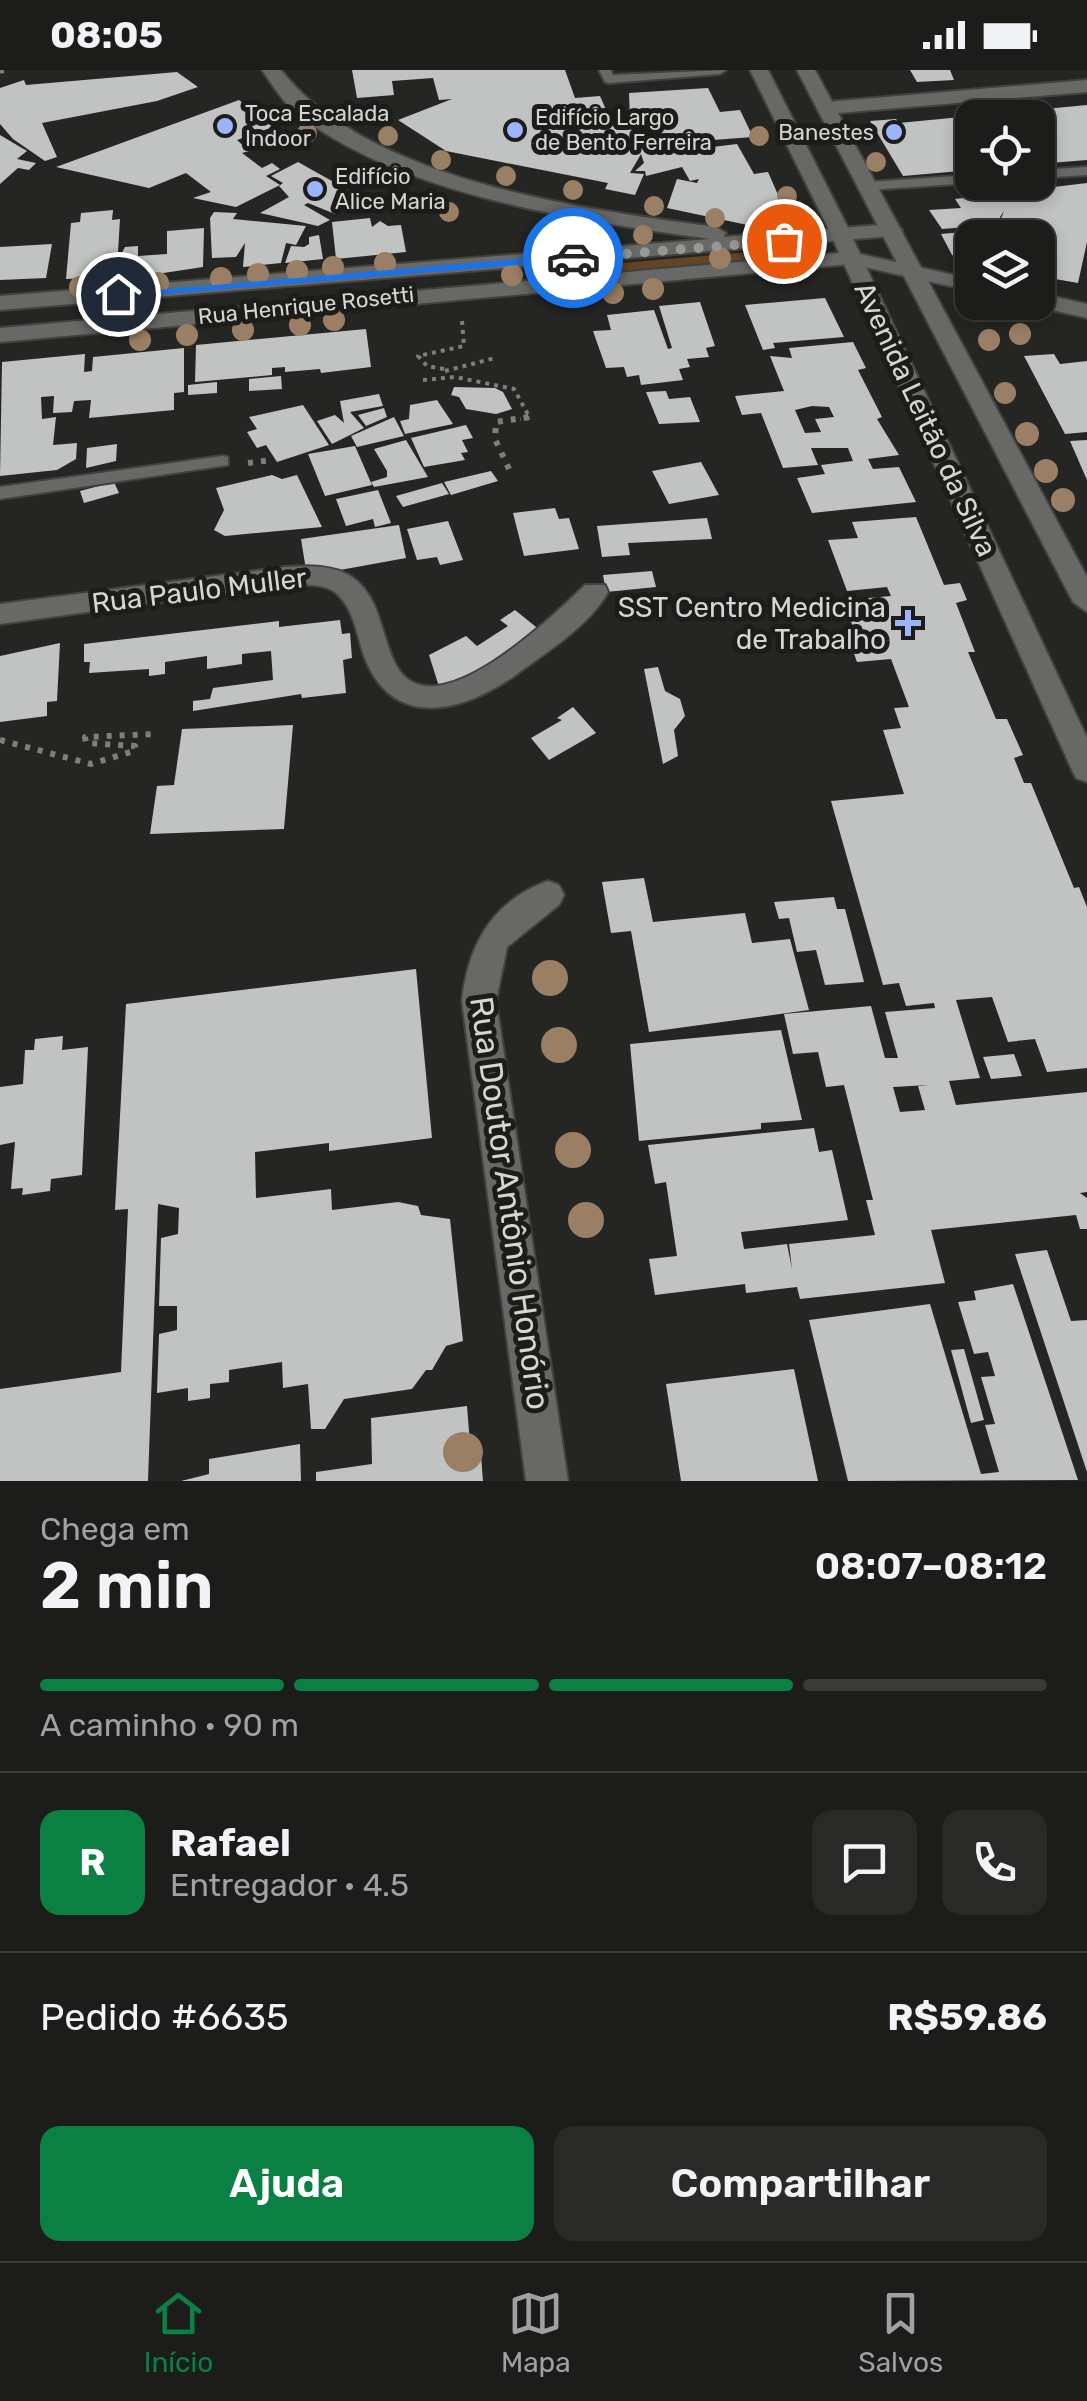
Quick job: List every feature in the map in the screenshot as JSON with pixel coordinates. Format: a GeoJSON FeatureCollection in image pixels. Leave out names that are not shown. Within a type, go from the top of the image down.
{"type":"FeatureCollection","features":[{"type":"Feature","properties":{"kind":"street"},"geometry":{"type":"LineString","coordinates":[[270,70],[280,90],[317,119],[396,162],[497,192],[612,217],[784,241]]}},
{"type":"Feature","properties":{"kind":"street","name":"Avenida Leitão da Silva"},"geometry":{"type":"LineString","coordinates":[[760,70],[840,234],[1087,770]]}},
{"type":"Feature","properties":{"kind":"street","name":"Avenida Leitão da Silva"},"geometry":{"type":"LineString","coordinates":[[806,70],[1087,602]]}},
{"type":"Feature","properties":{"kind":"street"},"geometry":{"type":"LineString","coordinates":[[827,108],[1087,86]]}},
{"type":"Feature","properties":{"kind":"street","name":"Rua Henrique Rosetti"},"geometry":{"type":"LineString","coordinates":[[0,303],[892,230]]}},
{"type":"Feature","properties":{"kind":"street","name":"Rua Henrique Rosetti"},"geometry":{"type":"LineString","coordinates":[[0,334],[458,290],[851,258],[955,281]]}},
{"type":"Feature","properties":{"kind":"street"},"geometry":{"type":"LineString","coordinates":[[1055,304],[1087,311]]}},
{"type":"Feature","properties":{"kind":"street","name":"Rua Paulo Muller"},"geometry":{"type":"LineString","coordinates":[[0,614],[284,576],[320,576],[342,583],[356,598],[389,678],[403,692],[439,698],[458,694],[516,660],[546,639],[595,592]]}},
{"type":"Feature","properties":{"kind":"street","name":"Rua Doutor Antônio Honório"},"geometry":{"type":"LineString","coordinates":[[547,1481],[479,1000],[482,959],[497,928],[548,896]]}},
{"type":"Feature","properties":{"kind":"lane"},"geometry":{"type":"LineString","coordinates":[[605,70],[609,79],[720,70]]}},
{"type":"Feature","properties":{"kind":"lane"},"geometry":{"type":"LineString","coordinates":[[1055,173],[1087,171]]}},
{"type":"Feature","properties":{"kind":"lane"},"geometry":{"type":"LineString","coordinates":[[868,186],[955,180]]}},
{"type":"Feature","properties":{"kind":"lane"},"geometry":{"type":"LineString","coordinates":[[0,493],[222,461]]}},
{"type":"Feature","properties":{"kind":"path"},"geometry":{"type":"LineString","coordinates":[[0,72],[7,70]]}},
{"type":"Feature","properties":{"kind":"path"},"geometry":{"type":"LineString","coordinates":[[458,290],[464,346],[418,356],[427,366],[444,369],[495,358]]}},
{"type":"Feature","properties":{"kind":"path"},"geometry":{"type":"LineString","coordinates":[[444,369],[446,373],[423,380],[455,377],[518,394],[530,418],[496,422],[496,439],[510,469]]}},
{"type":"Feature","properties":{"kind":"path"},"geometry":{"type":"LineString","coordinates":[[0,740],[91,764],[134,751],[135,746],[86,743],[82,740],[85,737],[156,734]]}},
{"type":"Feature","properties":{"kind":"shaded area"},"geometry":{"type":"Polygon","coordinates":[[[784,249],[801,254],[798,259],[577,278],[565,268],[784,249]]]}},
{"type":"Feature","properties":{"kind":"building"},"geometry":{"type":"Polygon","coordinates":[[[352,70],[565,70],[575,98],[600,96],[607,112],[589,114],[600,122],[630,120],[629,93],[708,88],[720,112],[740,110],[753,137],[700,141],[702,145],[678,147],[680,151],[737,144],[754,174],[768,172],[790,222],[781,232],[667,208],[677,179],[697,183],[699,179],[690,181],[682,167],[646,176],[645,171],[635,171],[644,163],[641,154],[630,173],[644,174],[635,195],[605,189],[608,183],[446,151],[398,120],[452,99],[439,100],[433,78],[392,81],[394,95],[357,98],[352,70]]]}},
{"type":"Feature","properties":{"kind":"building"},"geometry":{"type":"Polygon","coordinates":[[[910,70],[950,70],[954,80],[917,82],[910,70]]]}},
{"type":"Feature","properties":{"kind":"building"},"geometry":{"type":"Polygon","coordinates":[[[177,72],[198,87],[157,101],[42,123],[57,157],[45,161],[13,139],[0,124],[0,88],[24,80],[26,85],[177,72]]]}},
{"type":"Feature","properties":{"kind":"building"},"geometry":{"type":"Polygon","coordinates":[[[239,100],[273,127],[237,140],[249,151],[242,153],[262,168],[272,163],[280,169],[266,176],[280,185],[236,207],[193,198],[211,192],[186,173],[149,188],[56,167],[239,100]]]}},
{"type":"Feature","properties":{"kind":"building"},"geometry":{"type":"Polygon","coordinates":[[[1087,105],[1087,160],[1055,163],[1055,108],[1087,105]]]}},
{"type":"Feature","properties":{"kind":"building"},"geometry":{"type":"Polygon","coordinates":[[[955,118],[955,171],[903,176],[870,121],[896,119],[899,123],[955,118]]]}},
{"type":"Feature","properties":{"kind":"building"},"geometry":{"type":"Polygon","coordinates":[[[0,135],[27,151],[17,159],[36,163],[29,170],[18,168],[0,184],[0,135]]]}},
{"type":"Feature","properties":{"kind":"building","name":"Edifício Alice Maria"},"geometry":{"type":"Polygon","coordinates":[[[298,162],[364,199],[335,214],[308,203],[304,205],[330,220],[318,226],[260,213],[289,197],[279,186],[283,183],[271,176],[298,162]]]}},
{"type":"Feature","properties":{"kind":"building"},"geometry":{"type":"Polygon","coordinates":[[[1087,183],[1087,242],[1078,283],[1055,279],[1055,220],[1000,220],[1004,211],[998,220],[955,220],[955,228],[942,229],[929,210],[961,208],[956,200],[1055,200],[1055,187],[1087,183]]]}},
{"type":"Feature","properties":{"kind":"building"},"geometry":{"type":"Polygon","coordinates":[[[113,210],[112,220],[120,219],[118,252],[107,253],[106,277],[66,279],[71,223],[80,222],[81,213],[113,210]]]}},
{"type":"Feature","properties":{"kind":"building"},"geometry":{"type":"Polygon","coordinates":[[[214,212],[237,213],[233,219],[306,226],[296,245],[286,243],[281,263],[243,267],[245,243],[236,257],[212,258],[210,218],[214,212]]]}},
{"type":"Feature","properties":{"kind":"building"},"geometry":{"type":"Polygon","coordinates":[[[370,218],[372,227],[380,221],[388,226],[401,225],[406,252],[336,259],[332,222],[370,218]]]}},
{"type":"Feature","properties":{"kind":"building"},"geometry":{"type":"Polygon","coordinates":[[[204,228],[203,267],[137,277],[137,268],[108,270],[109,262],[117,262],[125,247],[138,246],[138,256],[167,254],[167,231],[204,228]]]}},
{"type":"Feature","properties":{"kind":"building"},"geometry":{"type":"Polygon","coordinates":[[[955,233],[955,256],[952,255],[941,234],[955,233]]]}},
{"type":"Feature","properties":{"kind":"building"},"geometry":{"type":"Polygon","coordinates":[[[319,235],[323,259],[285,263],[291,246],[304,247],[309,244],[309,237],[319,235]]]}},
{"type":"Feature","properties":{"kind":"building"},"geometry":{"type":"Polygon","coordinates":[[[52,244],[46,278],[0,280],[0,247],[52,244]]]}},
{"type":"Feature","properties":{"kind":"building"},"geometry":{"type":"Polygon","coordinates":[[[825,298],[844,337],[773,343],[775,348],[763,350],[745,305],[825,298]]]}},
{"type":"Feature","properties":{"kind":"building"},"geometry":{"type":"Polygon","coordinates":[[[700,302],[715,346],[706,348],[709,357],[687,359],[690,367],[679,369],[683,380],[641,385],[639,375],[627,377],[624,367],[606,368],[593,331],[611,330],[607,315],[654,310],[668,349],[672,348],[659,306],[700,302]]]}},
{"type":"Feature","properties":{"kind":"building"},"geometry":{"type":"Polygon","coordinates":[[[366,329],[371,367],[321,373],[320,369],[285,372],[285,367],[272,368],[272,375],[195,382],[196,345],[366,329]]]}},
{"type":"Feature","properties":{"kind":"building"},"geometry":{"type":"Polygon","coordinates":[[[853,342],[866,368],[858,370],[882,417],[877,419],[899,455],[868,459],[873,469],[899,467],[916,502],[812,513],[797,478],[825,474],[821,465],[853,461],[848,448],[811,448],[818,465],[783,468],[761,413],[742,415],[735,396],[784,391],[770,356],[792,358],[789,348],[853,342]],[[829,407],[795,410],[805,433],[821,432],[815,419],[834,417],[829,407]]]}},
{"type":"Feature","properties":{"kind":"building"},"geometry":{"type":"Polygon","coordinates":[[[184,348],[184,392],[174,393],[174,410],[89,418],[91,400],[74,401],[72,412],[53,413],[54,396],[41,397],[42,419],[56,417],[53,445],[77,443],[76,459],[57,470],[0,476],[2,362],[85,354],[84,372],[92,371],[93,357],[184,348]]]}},
{"type":"Feature","properties":{"kind":"building"},"geometry":{"type":"Polygon","coordinates":[[[1054,354],[1060,364],[1087,361],[1087,432],[1065,434],[1024,356],[1054,354]]]}},
{"type":"Feature","properties":{"kind":"building"},"geometry":{"type":"Polygon","coordinates":[[[281,376],[282,389],[249,391],[249,379],[281,376]]]}},
{"type":"Feature","properties":{"kind":"building"},"geometry":{"type":"Polygon","coordinates":[[[217,382],[217,393],[188,395],[188,385],[217,382]]]}},
{"type":"Feature","properties":{"kind":"building"},"geometry":{"type":"Polygon","coordinates":[[[454,387],[495,388],[503,392],[512,409],[496,414],[466,409],[459,397],[451,395],[454,387]]]}},
{"type":"Feature","properties":{"kind":"building"},"geometry":{"type":"Polygon","coordinates":[[[666,391],[669,399],[690,397],[700,422],[659,424],[646,392],[666,391]]]}},
{"type":"Feature","properties":{"kind":"building"},"geometry":{"type":"Polygon","coordinates":[[[379,394],[383,406],[350,412],[364,428],[332,444],[317,421],[335,415],[344,423],[340,401],[379,394]]]}},
{"type":"Feature","properties":{"kind":"building"},"geometry":{"type":"Polygon","coordinates":[[[437,400],[453,424],[405,434],[400,421],[409,419],[410,405],[437,400]]]}},
{"type":"Feature","properties":{"kind":"building"},"geometry":{"type":"Polygon","coordinates":[[[303,405],[329,445],[277,462],[266,445],[257,448],[247,432],[257,429],[249,417],[303,405]]]}},
{"type":"Feature","properties":{"kind":"building"},"geometry":{"type":"Polygon","coordinates":[[[384,408],[387,417],[366,426],[358,415],[384,408]]]}},
{"type":"Feature","properties":{"kind":"building"},"geometry":{"type":"Polygon","coordinates":[[[394,417],[404,436],[357,447],[351,436],[394,417]]]}},
{"type":"Feature","properties":{"kind":"building"},"geometry":{"type":"Polygon","coordinates":[[[466,425],[473,438],[462,440],[468,452],[461,453],[465,460],[424,467],[411,438],[466,425]]]}},
{"type":"Feature","properties":{"kind":"building"},"geometry":{"type":"Polygon","coordinates":[[[406,440],[428,477],[374,487],[371,482],[387,477],[387,471],[374,449],[406,440]]]}},
{"type":"Feature","properties":{"kind":"building"},"geometry":{"type":"Polygon","coordinates":[[[1087,440],[1087,480],[1070,441],[1087,440]]]}},
{"type":"Feature","properties":{"kind":"building"},"geometry":{"type":"Polygon","coordinates":[[[117,444],[116,461],[86,468],[87,448],[117,444]]]}},
{"type":"Feature","properties":{"kind":"building"},"geometry":{"type":"Polygon","coordinates":[[[355,446],[372,485],[325,496],[308,454],[355,446]]]}},
{"type":"Feature","properties":{"kind":"building"},"geometry":{"type":"Polygon","coordinates":[[[701,462],[719,495],[669,504],[652,471],[701,462]]]}},
{"type":"Feature","properties":{"kind":"building"},"geometry":{"type":"Polygon","coordinates":[[[491,471],[498,481],[451,495],[444,482],[491,471]]]}},
{"type":"Feature","properties":{"kind":"building"},"geometry":{"type":"Polygon","coordinates":[[[272,475],[282,479],[297,475],[322,527],[225,536],[214,530],[224,510],[216,488],[272,475]]]}},
{"type":"Feature","properties":{"kind":"building"},"geometry":{"type":"Polygon","coordinates":[[[114,482],[119,493],[84,503],[80,491],[114,482]]]}},
{"type":"Feature","properties":{"kind":"building"},"geometry":{"type":"Polygon","coordinates":[[[442,483],[449,494],[403,507],[396,496],[442,483]]]}},
{"type":"Feature","properties":{"kind":"building"},"geometry":{"type":"Polygon","coordinates":[[[378,490],[391,523],[375,527],[373,519],[346,526],[336,499],[378,490]]]}},
{"type":"Feature","properties":{"kind":"building"},"geometry":{"type":"Polygon","coordinates":[[[555,508],[559,519],[569,518],[579,549],[524,556],[513,513],[555,508]]]}},
{"type":"Feature","properties":{"kind":"building"},"geometry":{"type":"Polygon","coordinates":[[[916,517],[944,585],[960,583],[967,600],[956,603],[975,652],[968,652],[996,719],[1007,719],[1023,755],[1014,758],[1024,783],[1031,783],[1074,888],[1079,887],[1087,907],[1087,1068],[1047,1072],[1035,1039],[1008,1042],[992,997],[956,1000],[980,1078],[949,1081],[956,1105],[1087,1092],[1087,1192],[1080,1193],[1087,1198],[1087,1229],[1080,1229],[1076,1215],[931,1230],[945,1283],[800,1299],[797,1287],[746,1293],[745,1284],[655,1295],[649,1259],[677,1256],[666,1182],[655,1184],[648,1145],[814,1128],[819,1152],[832,1150],[848,1220],[741,1232],[744,1249],[787,1244],[792,1269],[789,1244],[875,1235],[866,1200],[873,1200],[844,1085],[826,1087],[818,1052],[793,1054],[784,1014],[871,1006],[885,1058],[898,1058],[885,1012],[935,1008],[934,1003],[906,1006],[899,983],[883,985],[831,801],[904,794],[883,730],[901,728],[894,708],[909,707],[891,659],[857,662],[845,628],[853,627],[850,619],[843,620],[836,601],[891,596],[887,587],[847,591],[828,540],[858,538],[852,522],[916,517]],[[928,1085],[893,1087],[900,1112],[925,1110],[918,1086],[928,1085]]]}},
{"type":"Feature","properties":{"kind":"building"},"geometry":{"type":"Polygon","coordinates":[[[707,518],[712,539],[628,543],[630,555],[602,557],[597,526],[707,518]]]}},
{"type":"Feature","properties":{"kind":"building"},"geometry":{"type":"Polygon","coordinates":[[[448,521],[463,560],[440,565],[437,557],[417,560],[407,529],[448,521]]]}},
{"type":"Feature","properties":{"kind":"building"},"geometry":{"type":"Polygon","coordinates":[[[399,525],[406,558],[307,576],[301,539],[399,525]]]}},
{"type":"Feature","properties":{"kind":"building"},"geometry":{"type":"Polygon","coordinates":[[[652,571],[656,587],[606,592],[603,575],[652,571]]]}},
{"type":"Feature","properties":{"kind":"building"},"geometry":{"type":"Polygon","coordinates":[[[515,610],[546,635],[442,696],[429,655],[466,636],[477,646],[508,626],[500,620],[515,610]]]}},
{"type":"Feature","properties":{"kind":"building"},"geometry":{"type":"Polygon","coordinates":[[[340,620],[342,634],[350,633],[352,658],[343,660],[346,693],[302,698],[301,694],[193,711],[193,701],[210,699],[213,688],[273,680],[271,651],[242,654],[242,664],[207,669],[207,656],[165,662],[165,674],[149,676],[149,669],[89,673],[90,662],[84,662],[84,644],[279,621],[279,627],[340,620]]]}},
{"type":"Feature","properties":{"kind":"building"},"geometry":{"type":"Polygon","coordinates":[[[60,643],[57,701],[47,702],[47,716],[0,722],[0,656],[60,643]]]}},
{"type":"Feature","properties":{"kind":"building"},"geometry":{"type":"Polygon","coordinates":[[[658,667],[665,691],[680,699],[685,716],[674,730],[678,756],[663,764],[644,669],[658,667]]]}},
{"type":"Feature","properties":{"kind":"building"},"geometry":{"type":"Polygon","coordinates":[[[573,707],[596,733],[549,760],[531,738],[562,720],[557,718],[573,707]]]}},
{"type":"Feature","properties":{"kind":"building"},"geometry":{"type":"Polygon","coordinates":[[[293,725],[284,829],[150,834],[157,786],[174,785],[182,729],[293,725]]]}},
{"type":"Feature","properties":{"kind":"building"},"geometry":{"type":"Polygon","coordinates":[[[644,878],[653,922],[745,913],[752,943],[790,939],[809,1010],[649,1032],[631,931],[611,933],[602,882],[644,878]]]}},
{"type":"Feature","properties":{"kind":"building"},"geometry":{"type":"Polygon","coordinates":[[[834,897],[837,909],[845,909],[864,982],[825,985],[816,950],[797,952],[789,918],[779,919],[774,902],[834,897]]]}},
{"type":"Feature","properties":{"kind":"building"},"geometry":{"type":"Polygon","coordinates":[[[416,969],[432,1138],[329,1151],[329,1143],[255,1152],[256,1198],[331,1189],[332,1210],[398,1202],[418,1206],[421,1215],[450,1219],[463,1341],[446,1346],[432,1370],[426,1370],[412,1389],[344,1399],[325,1429],[311,1429],[308,1384],[283,1388],[282,1362],[229,1370],[229,1382],[210,1384],[210,1398],[188,1401],[188,1388],[157,1393],[159,1334],[177,1330],[177,1306],[159,1306],[161,1238],[178,1234],[179,1208],[158,1204],[148,1481],[0,1481],[0,1389],[121,1372],[128,1209],[115,1210],[126,1004],[416,969]]]}},
{"type":"Feature","properties":{"kind":"building"},"geometry":{"type":"Polygon","coordinates":[[[781,1030],[802,1120],[761,1123],[761,1129],[639,1141],[630,1044],[781,1030]]]}},
{"type":"Feature","properties":{"kind":"building"},"geometry":{"type":"Polygon","coordinates":[[[63,1036],[62,1050],[88,1047],[82,1175],[51,1179],[50,1191],[22,1195],[23,1188],[11,1189],[15,1142],[0,1145],[0,1087],[23,1084],[25,1050],[34,1050],[35,1039],[63,1036]]]}},
{"type":"Feature","properties":{"kind":"building"},"geometry":{"type":"Polygon","coordinates":[[[1014,1054],[1022,1076],[991,1079],[983,1057],[1014,1054]]]}},
{"type":"Feature","properties":{"kind":"building"},"geometry":{"type":"Polygon","coordinates":[[[1047,1250],[1071,1321],[1087,1320],[1087,1472],[1015,1254],[1047,1250]]]}},
{"type":"Feature","properties":{"kind":"building"},"geometry":{"type":"Polygon","coordinates":[[[1013,1284],[1078,1480],[848,1481],[809,1320],[930,1304],[981,1474],[999,1472],[985,1425],[995,1424],[981,1377],[995,1376],[988,1352],[974,1354],[958,1302],[976,1300],[974,1291],[1013,1284]]]}},
{"type":"Feature","properties":{"kind":"building"},"geometry":{"type":"Polygon","coordinates":[[[964,1349],[984,1420],[971,1423],[951,1350],[964,1349]]]}},
{"type":"Feature","properties":{"kind":"building"},"geometry":{"type":"Polygon","coordinates":[[[794,1369],[818,1481],[681,1481],[666,1384],[794,1369]]]}},
{"type":"Feature","properties":{"kind":"building"},"geometry":{"type":"Polygon","coordinates":[[[467,1406],[471,1457],[481,1456],[483,1481],[316,1481],[316,1472],[372,1464],[371,1418],[467,1406]]]}},
{"type":"Feature","properties":{"kind":"building"},"geometry":{"type":"Polygon","coordinates":[[[300,1444],[301,1481],[181,1481],[209,1474],[209,1459],[300,1444]]]}},
{"type":"Feature","properties":{"kind":"way so far"},"geometry":{"type":"LineString","coordinates":[[573,258],[784,241]]}},
{"type":"Feature","properties":{"kind":"place","name":"Toca Escalada Indoor"},"geometry":{"type":"Point","coordinates":[225,126]}},
{"type":"Feature","properties":{"kind":"place","name":"Edifício Largo de Bento Ferreira"},"geometry":{"type":"Point","coordinates":[515,130]}},
{"type":"Feature","properties":{"kind":"place","name":"Banestes"},"geometry":{"type":"Point","coordinates":[894,132]}},
{"type":"Feature","properties":{"kind":"place","name":"Edifício Alice Maria"},"geometry":{"type":"Point","coordinates":[315,189]}},
{"type":"Feature","properties":{"kind":"place","name":"SST Centro Medicina de Trabalho"},"geometry":{"type":"Point","coordinates":[908,623]}},
{"type":"Feature","properties":{"kind":"route"},"geometry":{"type":"LineString","coordinates":[[118,294],[573,258]]}}]}
